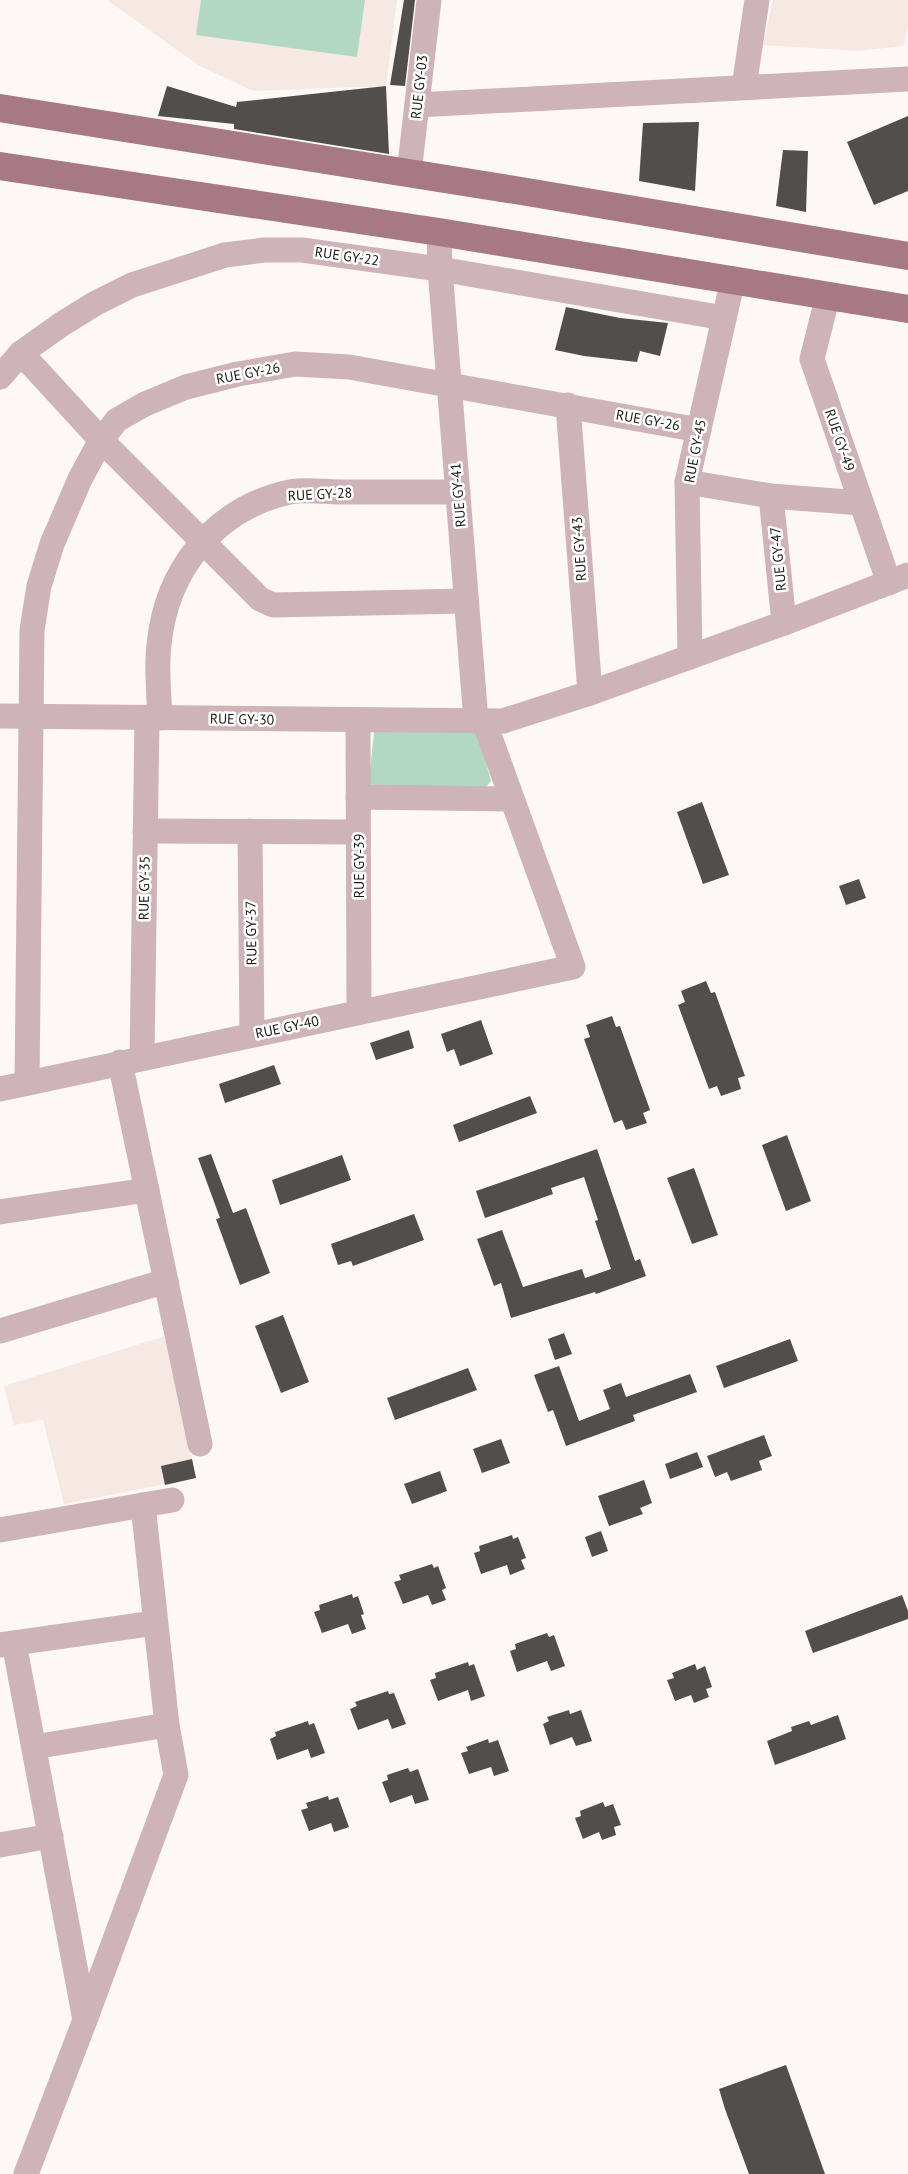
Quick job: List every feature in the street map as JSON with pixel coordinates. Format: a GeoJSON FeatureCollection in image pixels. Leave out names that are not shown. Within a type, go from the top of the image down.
{"type":"FeatureCollection","features":[{"type":"Feature","properties":{"kind":"main road"},"geometry":{"type":"LineString","coordinates":[[0,108],[409,173],[908,256]]}},
{"type":"Feature","properties":{"kind":"main road"},"geometry":{"type":"LineString","coordinates":[[0,166],[439,232],[908,309]]}},
{"type":"Feature","properties":{"kind":"street","name":"RUE GY-03"},"geometry":{"type":"LineString","coordinates":[[409,173],[428,0]]}},
{"type":"Feature","properties":{"kind":"street"},"geometry":{"type":"LineString","coordinates":[[744,87],[757,0]]}},
{"type":"Feature","properties":{"kind":"street"},"geometry":{"type":"LineString","coordinates":[[416,105],[908,79]]}},
{"type":"Feature","properties":{"kind":"street","name":"RUE GY-41"},"geometry":{"type":"LineString","coordinates":[[439,232],[440,269],[466,601],[480,721],[512,799],[573,967]]}},
{"type":"Feature","properties":{"kind":"street","name":"RUE GY-22"},"geometry":{"type":"LineString","coordinates":[[0,377],[21,353],[96,303],[132,285],[225,255],[264,250],[302,250],[440,269],[724,318]]}},
{"type":"Feature","properties":{"kind":"street","name":"RUE GY-45"},"geometry":{"type":"LineString","coordinates":[[690,657],[687,482],[733,279]]}},
{"type":"Feature","properties":{"kind":"street","name":"RUE GY-49"},"geometry":{"type":"LineString","coordinates":[[828,295],[812,359],[861,503],[898,579]]}},
{"type":"Feature","properties":{"kind":"street"},"geometry":{"type":"LineString","coordinates":[[21,353],[101,440],[260,600],[273,605],[466,601]]}},
{"type":"Feature","properties":{"kind":"street","name":"RUE GY-26"},"geometry":{"type":"LineString","coordinates":[[27,1083],[32,630],[39,586],[63,516],[101,440],[117,420],[145,404],[186,387],[238,374],[295,364],[349,367],[699,430]]}},
{"type":"Feature","properties":{"kind":"street","name":"RUE GY-43"},"geometry":{"type":"LineString","coordinates":[[568,406],[590,693]]}},
{"type":"Feature","properties":{"kind":"street"},"geometry":{"type":"LineString","coordinates":[[687,482],[771,496],[861,503]]}},
{"type":"Feature","properties":{"kind":"street","name":"RUE GY-28"},"geometry":{"type":"LineString","coordinates":[[153,718],[158,646],[165,609],[182,569],[203,541],[220,524],[239,512],[292,492],[458,492]]}},
{"type":"Feature","properties":{"kind":"street","name":"RUE GY-47"},"geometry":{"type":"LineString","coordinates":[[771,496],[784,623]]}},
{"type":"Feature","properties":{"kind":"street","name":"RUE GY-30"},"geometry":{"type":"LineString","coordinates":[[0,716],[503,721],[590,693],[784,623],[898,579]]}},
{"type":"Feature","properties":{"kind":"street","name":"RUE GY-35"},"geometry":{"type":"LineString","coordinates":[[153,718],[131,1060],[147,1190],[200,1444]]}},
{"type":"Feature","properties":{"kind":"street","name":"RUE GY-39"},"geometry":{"type":"LineString","coordinates":[[358,720],[359,1012]]}},
{"type":"Feature","properties":{"kind":"street"},"geometry":{"type":"LineString","coordinates":[[358,797],[512,799]]}},
{"type":"Feature","properties":{"kind":"street"},"geometry":{"type":"LineString","coordinates":[[145,831],[358,832]]}},
{"type":"Feature","properties":{"kind":"street","name":"RUE GY-37"},"geometry":{"type":"LineString","coordinates":[[250,831],[252,1035]]}},
{"type":"Feature","properties":{"kind":"street","name":"RUE GY-40"},"geometry":{"type":"LineString","coordinates":[[0,1089],[573,967]]}},
{"type":"Feature","properties":{"kind":"street"},"geometry":{"type":"LineString","coordinates":[[0,1212],[147,1190]]}},
{"type":"Feature","properties":{"kind":"street"},"geometry":{"type":"LineString","coordinates":[[0,1331],[166,1281]]}},
{"type":"Feature","properties":{"kind":"street"},"geometry":{"type":"LineString","coordinates":[[0,1530],[172,1500]]}},
{"type":"Feature","properties":{"kind":"street"},"geometry":{"type":"LineString","coordinates":[[26,2174],[176,1775],[167,1725],[143,1505]]}},
{"type":"Feature","properties":{"kind":"street"},"geometry":{"type":"LineString","coordinates":[[85,2020],[34,1747],[7,1644],[155,1623]]}},
{"type":"Feature","properties":{"kind":"street"},"geometry":{"type":"LineString","coordinates":[[34,1747],[167,1725]]}},
{"type":"Feature","properties":{"kind":"street"},"geometry":{"type":"LineString","coordinates":[[0,1845],[51,1836]]}},
{"type":"Feature","properties":{"kind":"shaded area"},"geometry":{"type":"Polygon","coordinates":[[[107,0],[397,0],[386,86],[253,91],[198,65],[107,0]]]}},
{"type":"Feature","properties":{"kind":"shaded area"},"geometry":{"type":"Polygon","coordinates":[[[773,0],[908,0],[908,25],[904,46],[858,51],[763,45],[773,0]]]}},
{"type":"Feature","properties":{"kind":"shaded area"},"geometry":{"type":"Polygon","coordinates":[[[165,1336],[196,1478],[64,1504],[43,1420],[14,1425],[4,1386],[165,1336]]]}},
{"type":"Feature","properties":{"kind":"green space"},"geometry":{"type":"Polygon","coordinates":[[[201,0],[365,0],[357,57],[196,35],[201,0]]]}},
{"type":"Feature","properties":{"kind":"green space"},"geometry":{"type":"Polygon","coordinates":[[[470,728],[478,734],[491,781],[486,787],[372,786],[369,780],[374,732],[470,728]]]}},
{"type":"Feature","properties":{"kind":"building"},"geometry":{"type":"Polygon","coordinates":[[[404,0],[415,0],[405,86],[390,85],[404,0]]]}},
{"type":"Feature","properties":{"kind":"building"},"geometry":{"type":"Polygon","coordinates":[[[167,86],[236,107],[237,102],[386,86],[389,154],[234,129],[234,124],[158,116],[167,86]]]}},
{"type":"Feature","properties":{"kind":"building"},"geometry":{"type":"Polygon","coordinates":[[[908,116],[908,191],[874,205],[847,142],[908,116]]]}},
{"type":"Feature","properties":{"kind":"building"},"geometry":{"type":"Polygon","coordinates":[[[699,122],[695,191],[639,181],[643,123],[699,122]]]}},
{"type":"Feature","properties":{"kind":"building"},"geometry":{"type":"Polygon","coordinates":[[[783,150],[808,151],[806,212],[776,206],[783,150]]]}},
{"type":"Feature","properties":{"kind":"building"},"geometry":{"type":"Polygon","coordinates":[[[566,307],[620,318],[668,323],[660,356],[640,351],[637,362],[584,356],[555,350],[566,307]]]}},
{"type":"Feature","properties":{"kind":"building"},"geometry":{"type":"Polygon","coordinates":[[[702,802],[729,875],[703,884],[677,812],[702,802]]]}},
{"type":"Feature","properties":{"kind":"building"},"geometry":{"type":"Polygon","coordinates":[[[859,879],[866,898],[846,905],[839,886],[859,879]]]}},
{"type":"Feature","properties":{"kind":"building"},"geometry":{"type":"Polygon","coordinates":[[[706,981],[711,993],[715,992],[745,1076],[738,1078],[741,1089],[721,1096],[717,1086],[709,1089],[678,1005],[685,1002],[681,991],[706,981]]]}},
{"type":"Feature","properties":{"kind":"building"},"geometry":{"type":"Polygon","coordinates":[[[612,1016],[616,1027],[620,1026],[650,1110],[643,1113],[647,1123],[626,1130],[622,1120],[614,1123],[584,1039],[590,1037],[586,1025],[612,1016]]]}},
{"type":"Feature","properties":{"kind":"building"},"geometry":{"type":"Polygon","coordinates":[[[481,1020],[493,1054],[460,1066],[454,1049],[447,1052],[441,1034],[481,1020]]]}},
{"type":"Feature","properties":{"kind":"building"},"geometry":{"type":"Polygon","coordinates":[[[409,1030],[414,1048],[376,1060],[370,1043],[409,1030]]]}},
{"type":"Feature","properties":{"kind":"building"},"geometry":{"type":"Polygon","coordinates":[[[274,1065],[281,1084],[225,1103],[219,1084],[274,1065]]]}},
{"type":"Feature","properties":{"kind":"building"},"geometry":{"type":"Polygon","coordinates":[[[530,1096],[537,1113],[459,1142],[453,1125],[530,1096]]]}},
{"type":"Feature","properties":{"kind":"building"},"geometry":{"type":"Polygon","coordinates":[[[787,1135],[811,1201],[786,1211],[762,1145],[787,1135]]]}},
{"type":"Feature","properties":{"kind":"building"},"geometry":{"type":"Polygon","coordinates":[[[597,1149],[635,1261],[640,1259],[646,1276],[596,1294],[595,1292],[511,1318],[501,1283],[494,1286],[477,1239],[502,1230],[523,1287],[582,1269],[585,1278],[611,1269],[595,1221],[598,1220],[584,1177],[551,1188],[553,1194],[485,1218],[476,1191],[597,1149]]]}},
{"type":"Feature","properties":{"kind":"building"},"geometry":{"type":"Polygon","coordinates":[[[211,1154],[233,1213],[246,1208],[270,1273],[240,1285],[216,1219],[220,1218],[198,1158],[211,1154]]]}},
{"type":"Feature","properties":{"kind":"building"},"geometry":{"type":"Polygon","coordinates":[[[342,1155],[351,1180],[280,1205],[272,1180],[342,1155]]]}},
{"type":"Feature","properties":{"kind":"building"},"geometry":{"type":"Polygon","coordinates":[[[694,1168],[718,1235],[692,1244],[667,1178],[694,1168]]]}},
{"type":"Feature","properties":{"kind":"building"},"geometry":{"type":"Polygon","coordinates":[[[414,1214],[424,1240],[353,1266],[351,1261],[338,1265],[331,1244],[414,1214]]]}},
{"type":"Feature","properties":{"kind":"building"},"geometry":{"type":"Polygon","coordinates":[[[283,1315],[309,1382],[281,1393],[255,1326],[283,1315]]]}},
{"type":"Feature","properties":{"kind":"building"},"geometry":{"type":"Polygon","coordinates":[[[564,1333],[572,1354],[555,1360],[548,1339],[564,1333]]]}},
{"type":"Feature","properties":{"kind":"building"},"geometry":{"type":"Polygon","coordinates":[[[790,1339],[798,1361],[724,1388],[716,1366],[790,1339]]]}},
{"type":"Feature","properties":{"kind":"building"},"geometry":{"type":"Polygon","coordinates":[[[559,1366],[579,1421],[610,1409],[603,1390],[621,1383],[626,1397],[690,1374],[697,1392],[633,1415],[635,1421],[566,1446],[553,1410],[548,1412],[534,1375],[559,1366]]]}},
{"type":"Feature","properties":{"kind":"building"},"geometry":{"type":"Polygon","coordinates":[[[468,1368],[477,1390],[395,1420],[387,1398],[468,1368]]]}},
{"type":"Feature","properties":{"kind":"building"},"geometry":{"type":"Polygon","coordinates":[[[764,1435],[772,1456],[759,1461],[762,1470],[731,1481],[727,1472],[715,1477],[707,1456],[764,1435]]]}},
{"type":"Feature","properties":{"kind":"building"},"geometry":{"type":"Polygon","coordinates":[[[501,1439],[510,1463],[482,1473],[473,1449],[501,1439]]]}},
{"type":"Feature","properties":{"kind":"building"},"geometry":{"type":"Polygon","coordinates":[[[697,1452],[703,1467],[670,1479],[665,1464],[697,1452]]]}},
{"type":"Feature","properties":{"kind":"building"},"geometry":{"type":"Polygon","coordinates":[[[192,1459],[196,1478],[165,1485],[161,1466],[192,1459]]]}},
{"type":"Feature","properties":{"kind":"building"},"geometry":{"type":"Polygon","coordinates":[[[440,1471],[447,1491],[412,1504],[404,1484],[440,1471]]]}},
{"type":"Feature","properties":{"kind":"building"},"geometry":{"type":"Polygon","coordinates":[[[644,1480],[652,1503],[640,1508],[643,1514],[609,1526],[598,1496],[644,1480]]]}},
{"type":"Feature","properties":{"kind":"building"},"geometry":{"type":"Polygon","coordinates":[[[601,1531],[608,1551],[592,1557],[585,1537],[601,1531]]]}},
{"type":"Feature","properties":{"kind":"building"},"geometry":{"type":"Polygon","coordinates":[[[512,1535],[513,1539],[518,1537],[526,1558],[521,1560],[525,1569],[510,1575],[507,1565],[481,1574],[474,1553],[480,1551],[479,1546],[512,1535]]]}},
{"type":"Feature","properties":{"kind":"building"},"geometry":{"type":"Polygon","coordinates":[[[432,1564],[434,1568],[438,1566],[446,1588],[442,1590],[446,1600],[432,1605],[428,1595],[403,1604],[394,1582],[401,1580],[399,1575],[432,1564]]]}},
{"type":"Feature","properties":{"kind":"building"},"geometry":{"type":"Polygon","coordinates":[[[352,1594],[353,1598],[358,1596],[364,1614],[361,1615],[366,1629],[352,1634],[348,1624],[322,1633],[314,1612],[320,1610],[319,1605],[352,1594]]]}},
{"type":"Feature","properties":{"kind":"building"},"geometry":{"type":"Polygon","coordinates":[[[902,1595],[908,1611],[908,1619],[813,1653],[805,1631],[902,1595]]]}},
{"type":"Feature","properties":{"kind":"building"},"geometry":{"type":"Polygon","coordinates":[[[547,1633],[549,1637],[554,1635],[565,1666],[551,1671],[547,1661],[517,1672],[510,1651],[516,1649],[515,1644],[547,1633]]]}},
{"type":"Feature","properties":{"kind":"building"},"geometry":{"type":"Polygon","coordinates":[[[468,1662],[469,1666],[474,1664],[485,1696],[471,1701],[468,1690],[438,1701],[430,1680],[436,1678],[435,1673],[468,1662]]]}},
{"type":"Feature","properties":{"kind":"building"},"geometry":{"type":"Polygon","coordinates":[[[695,1664],[697,1670],[705,1666],[712,1687],[706,1689],[709,1697],[694,1703],[691,1695],[675,1701],[667,1680],[674,1678],[672,1673],[695,1664]]]}},
{"type":"Feature","properties":{"kind":"building"},"geometry":{"type":"Polygon","coordinates":[[[388,1691],[389,1694],[394,1693],[406,1724],[392,1729],[388,1719],[358,1730],[350,1709],[357,1706],[355,1702],[388,1691]]]}},
{"type":"Feature","properties":{"kind":"building"},"geometry":{"type":"Polygon","coordinates":[[[569,1710],[570,1714],[581,1710],[592,1741],[576,1746],[572,1737],[550,1745],[543,1724],[549,1721],[547,1717],[569,1710]]]}},
{"type":"Feature","properties":{"kind":"building"},"geometry":{"type":"Polygon","coordinates":[[[838,1715],[846,1739],[775,1765],[767,1741],[792,1731],[791,1727],[809,1721],[811,1725],[838,1715]]]}},
{"type":"Feature","properties":{"kind":"building"},"geometry":{"type":"Polygon","coordinates":[[[308,1721],[309,1725],[314,1723],[325,1753],[311,1758],[308,1749],[277,1760],[270,1739],[276,1736],[275,1732],[308,1721]]]}},
{"type":"Feature","properties":{"kind":"building"},"geometry":{"type":"Polygon","coordinates":[[[488,1739],[489,1743],[498,1740],[509,1771],[494,1776],[491,1767],[469,1774],[461,1753],[468,1751],[466,1747],[488,1739]]]}},
{"type":"Feature","properties":{"kind":"building"},"geometry":{"type":"Polygon","coordinates":[[[408,1768],[410,1772],[418,1769],[429,1800],[415,1804],[412,1795],[390,1803],[382,1782],[388,1780],[387,1775],[408,1768]]]}},
{"type":"Feature","properties":{"kind":"building"},"geometry":{"type":"Polygon","coordinates":[[[328,1796],[329,1800],[338,1797],[349,1827],[334,1832],[331,1823],[309,1831],[301,1810],[308,1808],[306,1803],[328,1796]]]}},
{"type":"Feature","properties":{"kind":"building"},"geometry":{"type":"Polygon","coordinates":[[[603,1802],[605,1807],[613,1804],[621,1825],[614,1827],[616,1835],[602,1840],[599,1832],[583,1839],[575,1818],[581,1816],[580,1811],[603,1802]]]}},
{"type":"Feature","properties":{"kind":"building"},"geometry":{"type":"Polygon","coordinates":[[[786,2065],[825,2174],[749,2174],[725,2109],[719,2089],[786,2065]]]}}]}
